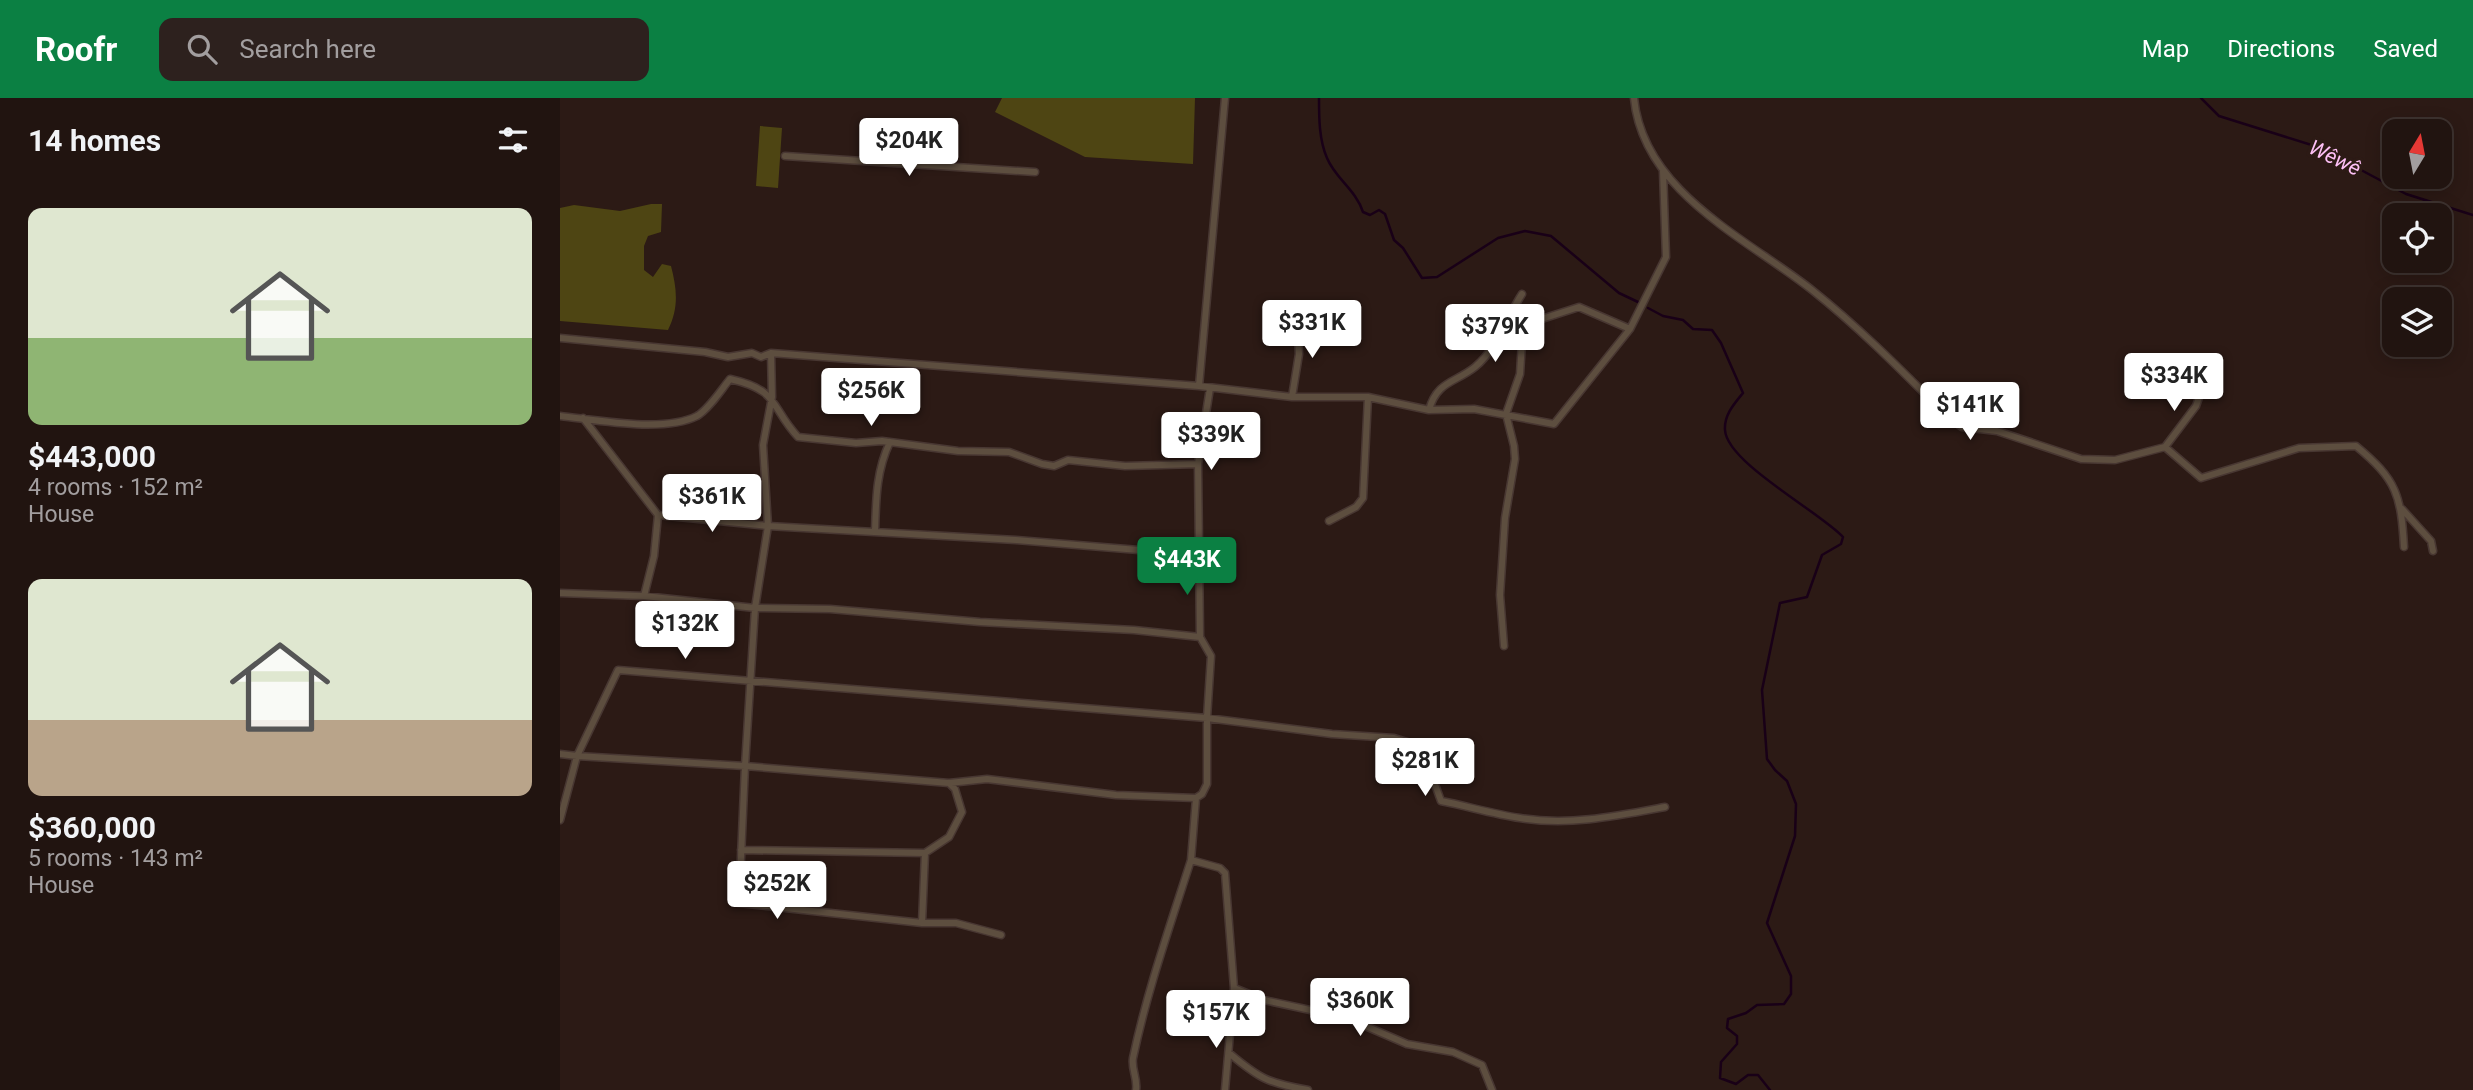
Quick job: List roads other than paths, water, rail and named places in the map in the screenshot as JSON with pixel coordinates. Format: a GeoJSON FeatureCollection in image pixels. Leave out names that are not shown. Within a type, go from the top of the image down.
{"type":"FeatureCollection","features":[{"type":"Feature","properties":{"kind":"street"},"geometry":{"type":"LineString","coordinates":[[1199,386],[1225,98]]}},
{"type":"Feature","properties":{"kind":"street"},"geometry":{"type":"LineString","coordinates":[[1634,98],[1636,119],[1658,166],[1691,201],[1738,239],[1810,289],[1866,335],[1948,417],[1962,427],[1997,431],[2081,459],[2115,460],[2165,447],[2196,406],[2202,389]]}},
{"type":"Feature","properties":{"kind":"street"},"geometry":{"type":"LineString","coordinates":[[785,156],[1035,172]]}},
{"type":"Feature","properties":{"kind":"street"},"geometry":{"type":"LineString","coordinates":[[560,338],[695,351],[728,357],[752,353],[761,357],[771,353],[1199,386],[1292,397],[1368,397],[1429,410],[1474,409],[1554,424],[1630,329],[1666,257],[1663,172]]}},
{"type":"Feature","properties":{"kind":"street"},"geometry":{"type":"LineString","coordinates":[[1429,410],[1439,388],[1476,366],[1494,345],[1522,294]]}},
{"type":"Feature","properties":{"kind":"street"},"geometry":{"type":"LineString","coordinates":[[1504,646],[1500,595],[1505,518],[1515,459],[1506,415],[1520,373],[1523,325],[1580,306],[1630,329]]}},
{"type":"Feature","properties":{"kind":"street"},"geometry":{"type":"LineString","coordinates":[[1292,397],[1299,354],[1297,322]]}},
{"type":"Feature","properties":{"kind":"street"},"geometry":{"type":"LineString","coordinates":[[771,353],[772,397],[763,445],[768,526],[755,608],[739,903],[922,923],[956,923],[1001,935]]}},
{"type":"Feature","properties":{"kind":"street"},"geometry":{"type":"LineString","coordinates":[[560,416],[620,423],[674,423],[699,415],[730,379],[748,383],[772,397],[798,437],[856,443],[890,442],[958,451],[1009,452],[1054,466],[1068,460],[1125,466],[1198,464]]}},
{"type":"Feature","properties":{"kind":"street"},"geometry":{"type":"LineString","coordinates":[[560,754],[949,783],[982,779],[1116,795],[1196,798],[1202,794],[1207,784],[1211,656],[1200,638],[1198,464],[1210,388]]}},
{"type":"Feature","properties":{"kind":"street"},"geometry":{"type":"LineString","coordinates":[[1329,522],[1356,507],[1363,498],[1368,397]]}},
{"type":"Feature","properties":{"kind":"street"},"geometry":{"type":"LineString","coordinates":[[583,418],[658,514],[654,556],[645,596]]}},
{"type":"Feature","properties":{"kind":"street"},"geometry":{"type":"LineString","coordinates":[[875,532],[876,484],[890,442]]}},
{"type":"Feature","properties":{"kind":"street"},"geometry":{"type":"LineString","coordinates":[[2165,447],[2201,478],[2299,449],[2356,446],[2380,466],[2394,488],[2402,509],[2404,547]]}},
{"type":"Feature","properties":{"kind":"street"},"geometry":{"type":"LineString","coordinates":[[2402,509],[2431,541],[2433,551]]}},
{"type":"Feature","properties":{"kind":"street"},"geometry":{"type":"LineString","coordinates":[[658,514],[768,526],[1016,540],[1200,555]]}},
{"type":"Feature","properties":{"kind":"street"},"geometry":{"type":"LineString","coordinates":[[560,593],[645,596],[755,608],[830,610],[980,622],[1134,630],[1200,638]]}},
{"type":"Feature","properties":{"kind":"street"},"geometry":{"type":"LineString","coordinates":[[560,820],[577,755],[618,670],[1207,718],[1332,734],[1394,738],[1417,745],[1435,760],[1433,779],[1441,801],[1521,818],[1575,821],[1608,818],[1665,807]]}},
{"type":"Feature","properties":{"kind":"street"},"geometry":{"type":"LineString","coordinates":[[741,850],[925,853],[949,836],[962,811],[955,789],[949,783]]}},
{"type":"Feature","properties":{"kind":"street"},"geometry":{"type":"LineString","coordinates":[[1136,1090],[1137,1082],[1132,1065],[1135,1050],[1152,980],[1191,860],[1196,798]]}},
{"type":"Feature","properties":{"kind":"street"},"geometry":{"type":"LineString","coordinates":[[922,923],[925,853]]}},
{"type":"Feature","properties":{"kind":"street"},"geometry":{"type":"LineString","coordinates":[[1191,860],[1220,868],[1225,873],[1234,988],[1225,1090]]}},
{"type":"Feature","properties":{"kind":"street"},"geometry":{"type":"LineString","coordinates":[[1234,988],[1264,1000],[1347,1018],[1407,1044],[1453,1052],[1482,1065],[1492,1090]]}},
{"type":"Feature","properties":{"kind":"street"},"geometry":{"type":"LineString","coordinates":[[1229,1053],[1255,1075],[1278,1085],[1308,1090]]}},
{"type":"Feature","properties":{"kind":"waterway"},"geometry":{"type":"LineString","coordinates":[[1319,98],[1319,121],[1324,151],[1335,172],[1356,197],[1363,212],[1370,215],[1379,210],[1385,214],[1394,240],[1403,248],[1422,278],[1437,277],[1498,238],[1525,231],[1551,236],[1619,293],[1638,302]]}},
{"type":"Feature","properties":{"kind":"waterway","name":"Wêwê"},"geometry":{"type":"LineString","coordinates":[[2201,98],[2219,116],[2318,147],[2406,194],[2473,215]]}},
{"type":"Feature","properties":{"kind":"waterway"},"geometry":{"type":"LineString","coordinates":[[1648,308],[1663,316],[1683,320],[1693,329],[1712,330],[1721,343],[1743,393],[1726,419],[1725,430],[1730,443],[1757,472],[1843,537],[1841,544],[1822,555],[1807,597],[1780,603],[1762,690],[1767,759],[1787,781],[1796,804],[1795,836],[1767,923],[1791,976],[1791,994],[1784,1004],[1757,1005],[1746,1013],[1728,1019],[1727,1028],[1737,1036],[1737,1044],[1721,1062],[1720,1078],[1736,1084],[1748,1075],[1758,1075],[1770,1090]]}}]}
